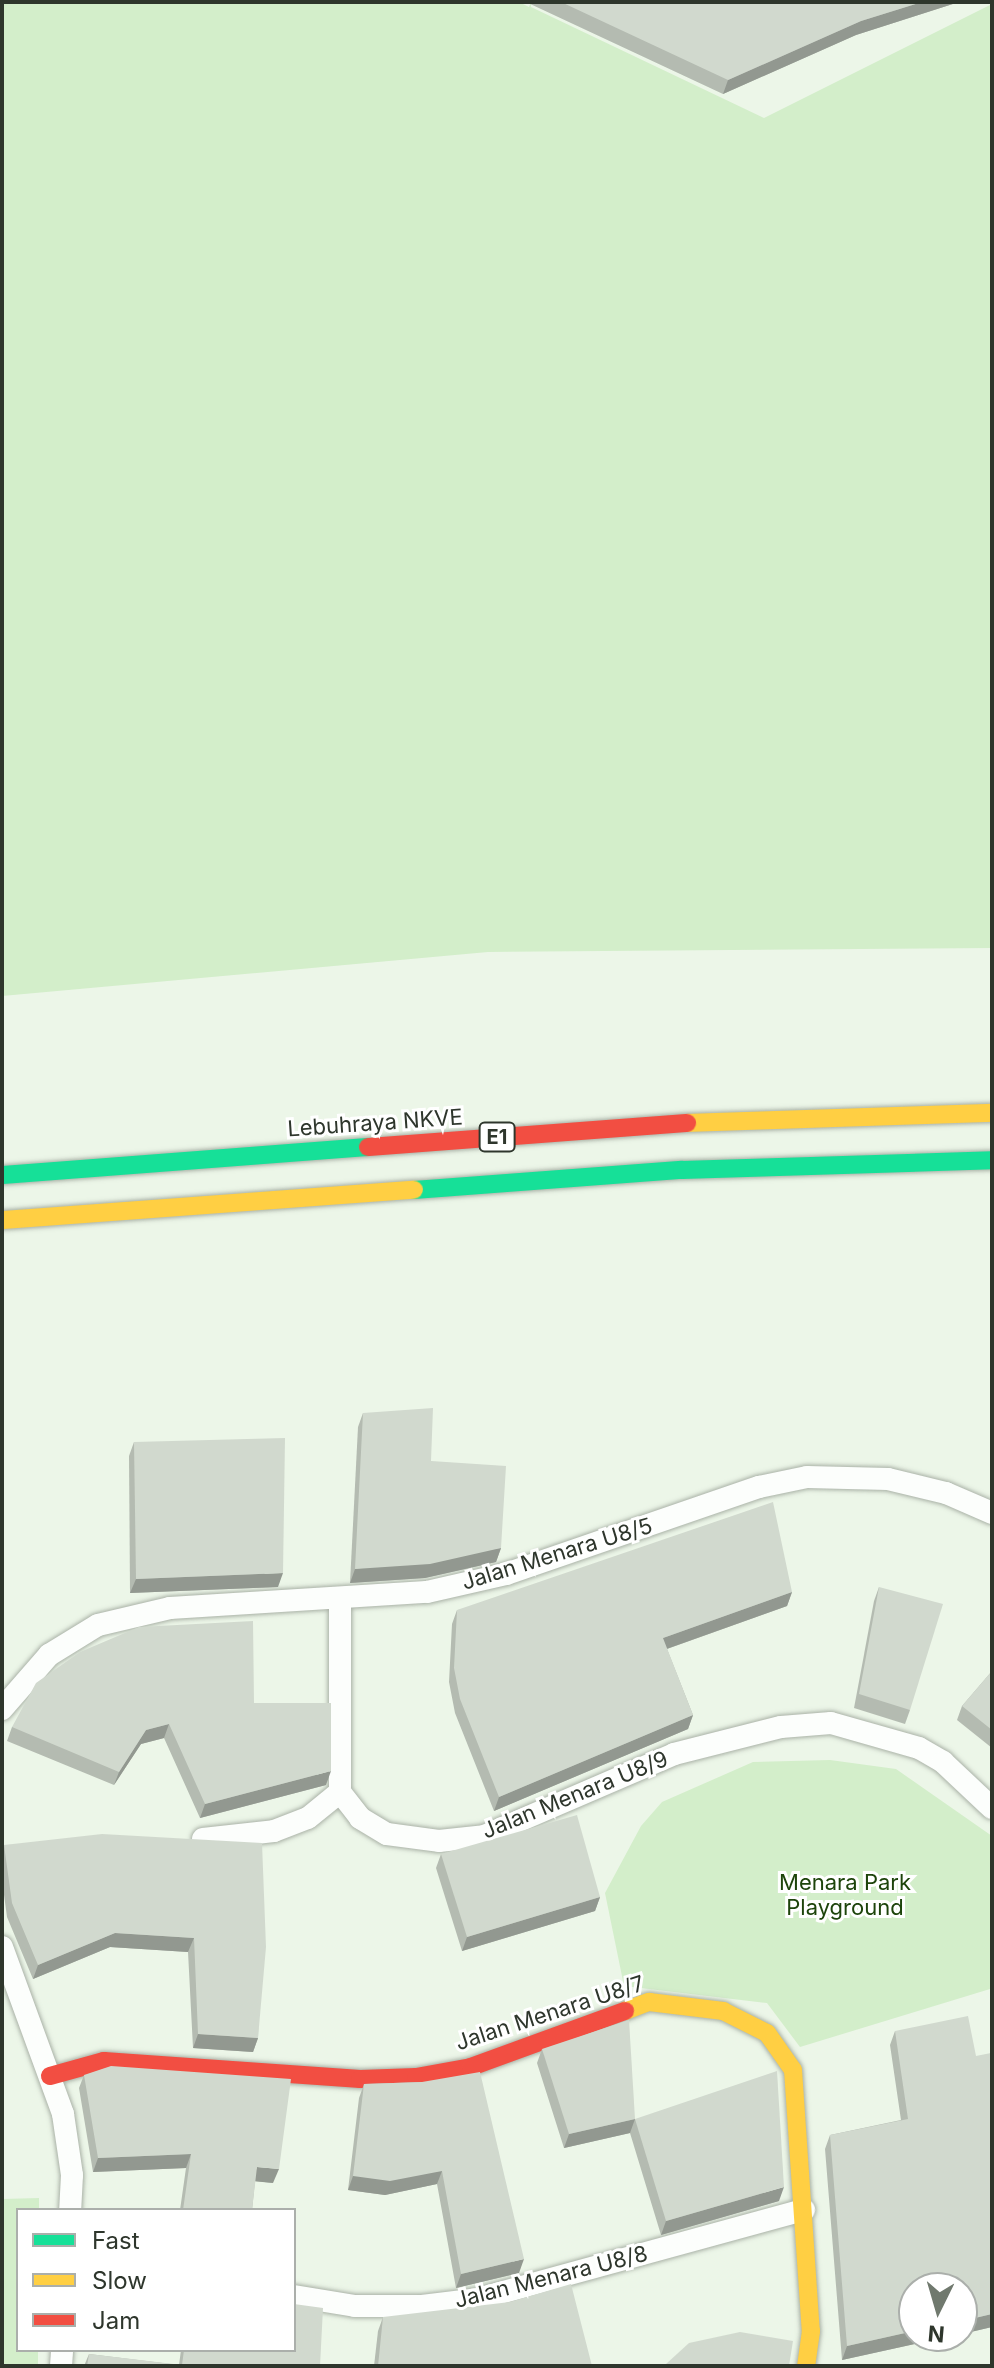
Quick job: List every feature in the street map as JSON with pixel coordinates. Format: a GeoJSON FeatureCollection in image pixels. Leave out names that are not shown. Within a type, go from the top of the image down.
{"type":"FeatureCollection","features":[{"type":"Feature","properties":{"kind":"main road","name":"Lebuhraya NKVE"},"geometry":{"type":"LineString","coordinates":[[2,1175],[680,1123],[992,1113]]}},
{"type":"Feature","properties":{"kind":"main road","name":"E1"},"geometry":{"type":"LineString","coordinates":[[2,1220],[682,1170],[992,1160]]}},
{"type":"Feature","properties":{"kind":"main road","name":"Jalan Menara U8/7"},"geometry":{"type":"LineString","coordinates":[[50,2076],[104,2061],[360,2079],[416,2077],[471,2067],[649,2002],[699,2004],[746,2020],[783,2049],[798,2097],[811,2331],[806,2366]]}},
{"type":"Feature","properties":{"kind":"street","name":"Jalan Menara U8/5"},"geometry":{"type":"LineString","coordinates":[[2,1709],[49,1655],[98,1625],[170,1608],[427,1592],[506,1574],[759,1487],[807,1477],[888,1479],[946,1493],[992,1513]]}},
{"type":"Feature","properties":{"kind":"street"},"geometry":{"type":"LineString","coordinates":[[203,1839],[274,1831],[308,1818],[340,1792],[340,1599]]}},
{"type":"Feature","properties":{"kind":"street","name":"Jalan Menara U8/9"},"geometry":{"type":"LineString","coordinates":[[340,1792],[360,1818],[387,1834],[439,1841],[484,1836],[674,1754],[781,1727],[831,1723],[919,1748],[943,1762],[992,1808]]}},
{"type":"Feature","properties":{"kind":"street"},"geometry":{"type":"LineString","coordinates":[[2,1947],[63,2114],[72,2175],[70,2208]]}},
{"type":"Feature","properties":{"kind":"street","name":"Jalan Menara U8/8"},"geometry":{"type":"LineString","coordinates":[[296,2296],[355,2306],[422,2306],[478,2299],[804,2210]]}},
{"type":"Feature","properties":{"kind":"green space"},"geometry":{"type":"Polygon","coordinates":[[[2,2],[519,2],[529,7],[531,2],[531,7],[764,118],[992,4],[992,948],[488,952],[2,996],[2,2]]]}},
{"type":"Feature","properties":{"kind":"green space","name":"Menara Park Playground"},"geometry":{"type":"Polygon","coordinates":[[[830,1760],[896,1769],[992,1836],[990,1989],[800,2047],[767,2003],[624,1986],[605,1893],[641,1826],[662,1802],[753,1762],[830,1760]]]}},
{"type":"Feature","properties":{"kind":"green space"},"geometry":{"type":"Polygon","coordinates":[[[39,2198],[39,2208],[16,2208],[16,2352],[38,2352],[38,2366],[2,2366],[2,2199],[39,2198]]]}},
{"type":"Feature","properties":{"kind":"building"},"geometry":{"type":"Polygon","coordinates":[[[561,2],[922,2],[861,21],[728,80],[561,2]]]}},
{"type":"Feature","properties":{"kind":"building"},"geometry":{"type":"Polygon","coordinates":[[[433,1408],[431,1461],[506,1466],[501,1548],[430,1564],[355,1569],[363,1413],[433,1408]]]}},
{"type":"Feature","properties":{"kind":"building"},"geometry":{"type":"Polygon","coordinates":[[[285,1438],[283,1573],[136,1579],[134,1442],[285,1438]]]}},
{"type":"Feature","properties":{"kind":"building"},"geometry":{"type":"Polygon","coordinates":[[[773,1502],[792,1592],[663,1638],[693,1715],[499,1797],[460,1699],[454,1668],[457,1610],[773,1502]]]}},
{"type":"Feature","properties":{"kind":"building"},"geometry":{"type":"Polygon","coordinates":[[[879,1587],[943,1604],[910,1710],[859,1694],[879,1587]]]}},
{"type":"Feature","properties":{"kind":"building"},"geometry":{"type":"Polygon","coordinates":[[[253,1621],[254,1703],[331,1703],[331,1771],[205,1804],[169,1724],[146,1730],[119,1772],[12,1727],[36,1683],[80,1652],[139,1627],[253,1621]]]}},
{"type":"Feature","properties":{"kind":"building"},"geometry":{"type":"Polygon","coordinates":[[[992,1671],[992,1730],[962,1706],[992,1671]]]}},
{"type":"Feature","properties":{"kind":"building"},"geometry":{"type":"Polygon","coordinates":[[[577,1815],[600,1897],[467,1937],[441,1854],[577,1815]]]}},
{"type":"Feature","properties":{"kind":"building"},"geometry":{"type":"Polygon","coordinates":[[[102,1834],[262,1843],[266,1947],[258,2038],[198,2034],[194,1938],[115,1933],[38,1965],[12,1903],[4,1845],[102,1834]]]}},
{"type":"Feature","properties":{"kind":"building"},"geometry":{"type":"Polygon","coordinates":[[[968,2016],[976,2056],[991,2053],[992,2314],[978,2317],[978,2272],[898,2272],[898,2335],[847,2346],[830,2135],[908,2119],[895,2031],[968,2016]]]}},
{"type":"Feature","properties":{"kind":"building"},"geometry":{"type":"Polygon","coordinates":[[[629,2020],[635,2119],[569,2134],[542,2049],[629,2020]]]}},
{"type":"Feature","properties":{"kind":"building"},"geometry":{"type":"Polygon","coordinates":[[[111,2066],[291,2079],[279,2169],[257,2167],[252,2208],[183,2208],[191,2154],[98,2158],[84,2075],[111,2066]]]}},
{"type":"Feature","properties":{"kind":"building"},"geometry":{"type":"Polygon","coordinates":[[[777,2071],[784,2187],[666,2221],[635,2119],[777,2071]]]}},
{"type":"Feature","properties":{"kind":"building"},"geometry":{"type":"Polygon","coordinates":[[[480,2072],[524,2259],[461,2274],[442,2171],[390,2181],[353,2176],[364,2084],[422,2082],[480,2072]]]}},
{"type":"Feature","properties":{"kind":"building"},"geometry":{"type":"Polygon","coordinates":[[[571,2284],[592,2366],[378,2366],[383,2317],[510,2302],[571,2284]]]}},
{"type":"Feature","properties":{"kind":"building"},"geometry":{"type":"Polygon","coordinates":[[[296,2304],[323,2308],[320,2366],[87,2366],[89,2354],[182,2365],[184,2352],[296,2352],[296,2304]]]}},
{"type":"Feature","properties":{"kind":"building"},"geometry":{"type":"Polygon","coordinates":[[[740,2332],[793,2341],[789,2366],[666,2364],[689,2343],[740,2332]]]}},
{"type":"Feature","properties":{"kind":"traffic: fast"},"geometry":{"type":"LineString","coordinates":[[2,1175],[368,1147]]}},
{"type":"Feature","properties":{"kind":"traffic: fast"},"geometry":{"type":"LineString","coordinates":[[414,1190],[682,1170],[992,1160]]}},
{"type":"Feature","properties":{"kind":"traffic: slow"},"geometry":{"type":"LineString","coordinates":[[687,1123],[992,1113]]}},
{"type":"Feature","properties":{"kind":"traffic: slow"},"geometry":{"type":"LineString","coordinates":[[2,1220],[414,1190]]}},
{"type":"Feature","properties":{"kind":"traffic: slow"},"geometry":{"type":"LineString","coordinates":[[625,2011],[649,2002],[723,2011],[767,2033],[793,2070],[811,2331],[806,2366]]}},
{"type":"Feature","properties":{"kind":"traffic: jam"},"geometry":{"type":"LineString","coordinates":[[368,1147],[687,1123]]}},
{"type":"Feature","properties":{"kind":"traffic: jam"},"geometry":{"type":"LineString","coordinates":[[50,2076],[104,2061],[360,2079],[416,2077],[471,2067],[625,2011]]}}]}
